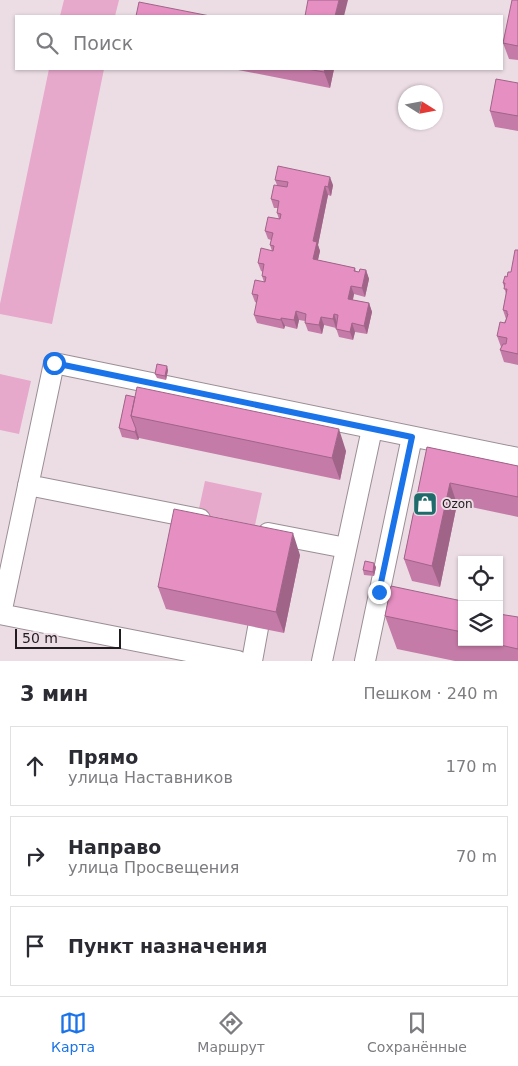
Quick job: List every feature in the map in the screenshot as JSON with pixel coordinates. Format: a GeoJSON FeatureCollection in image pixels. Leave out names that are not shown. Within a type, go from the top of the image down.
{"type":"FeatureCollection","features":[{"type":"Feature","properties":{"kind":"street"},"geometry":{"type":"LineString","coordinates":[[238,661],[1,614],[54,363],[518,458]]}},
{"type":"Feature","properties":{"kind":"street"},"geometry":{"type":"LineString","coordinates":[[322,661],[372,429]]}},
{"type":"Feature","properties":{"kind":"street"},"geometry":{"type":"LineString","coordinates":[[365,661],[386,594],[412,437]]}},
{"type":"Feature","properties":{"kind":"street"},"geometry":{"type":"LineString","coordinates":[[28,485],[215,522]]}},
{"type":"Feature","properties":{"kind":"street"},"geometry":{"type":"LineString","coordinates":[[253,530],[346,548]]}},
{"type":"Feature","properties":{"kind":"street"},"geometry":{"type":"LineString","coordinates":[[252,661],[258,628]]}},
{"type":"Feature","properties":{"kind":"shaded area"},"geometry":{"type":"Polygon","coordinates":[[[64,0],[119,0],[115,15],[60,15],[64,0]]]}},
{"type":"Feature","properties":{"kind":"shaded area"},"geometry":{"type":"Polygon","coordinates":[[[49,70],[104,70],[52,324],[0,314],[0,304],[49,70]]]}},
{"type":"Feature","properties":{"kind":"shaded area"},"geometry":{"type":"Polygon","coordinates":[[[0,374],[31,381],[19,434],[0,430],[0,374]]]}},
{"type":"Feature","properties":{"kind":"shaded area"},"geometry":{"type":"Polygon","coordinates":[[[205,481],[262,493],[255,525],[198,513],[205,481]]]}},
{"type":"Feature","properties":{"kind":"building"},"geometry":{"type":"Polygon","coordinates":[[[308,0],[339,0],[335,15],[305,15],[308,0]]]}},
{"type":"Feature","properties":{"kind":"building"},"geometry":{"type":"Polygon","coordinates":[[[512,0],[518,0],[518,46],[503,43],[512,0]]]}},
{"type":"Feature","properties":{"kind":"building"},"geometry":{"type":"Polygon","coordinates":[[[139,2],[205,15],[136,15],[139,2]]]}},
{"type":"Feature","properties":{"kind":"building"},"geometry":{"type":"Polygon","coordinates":[[[496,79],[518,83],[518,116],[490,111],[496,79]]]}},
{"type":"Feature","properties":{"kind":"building"},"geometry":{"type":"Polygon","coordinates":[[[278,166],[330,177],[328,187],[325,186],[313,241],[317,242],[313,259],[355,268],[354,271],[366,270],[362,288],[351,286],[348,299],[369,303],[364,326],[352,323],[350,332],[336,329],[338,315],[334,314],[333,319],[321,317],[319,325],[305,323],[306,314],[296,311],[294,320],[281,318],[281,320],[254,315],[258,295],[252,294],[255,280],[265,282],[266,277],[262,276],[264,264],[258,263],[261,248],[273,251],[274,246],[270,245],[273,233],[265,231],[268,217],[280,219],[281,214],[277,213],[279,201],[271,199],[274,185],[287,187],[288,182],[275,180],[278,166]]]}},
{"type":"Feature","properties":{"kind":"building"},"geometry":{"type":"Polygon","coordinates":[[[515,250],[518,250],[518,354],[500,350],[503,344],[506,344],[507,338],[497,336],[500,322],[505,323],[508,314],[507,311],[503,310],[507,289],[504,289],[505,283],[503,283],[505,276],[507,277],[508,272],[511,272],[515,250]]]}},
{"type":"Feature","properties":{"kind":"building"},"geometry":{"type":"Polygon","coordinates":[[[157,364],[167,366],[165,376],[155,374],[157,364]]]}},
{"type":"Feature","properties":{"kind":"building"},"geometry":{"type":"Polygon","coordinates":[[[137,387],[339,429],[332,458],[131,416],[137,387]]]}},
{"type":"Feature","properties":{"kind":"building"},"geometry":{"type":"Polygon","coordinates":[[[126,395],[135,397],[131,416],[136,429],[135,432],[119,428],[126,395]]]}},
{"type":"Feature","properties":{"kind":"building"},"geometry":{"type":"Polygon","coordinates":[[[427,447],[518,466],[518,497],[450,483],[432,566],[404,559],[427,447]]]}},
{"type":"Feature","properties":{"kind":"building"},"geometry":{"type":"Polygon","coordinates":[[[174,509],[293,533],[276,612],[158,587],[174,509]]]}},
{"type":"Feature","properties":{"kind":"building"},"geometry":{"type":"Polygon","coordinates":[[[365,561],[374,563],[373,572],[363,570],[365,561]]]}},
{"type":"Feature","properties":{"kind":"building"},"geometry":{"type":"Polygon","coordinates":[[[391,586],[458,600],[458,631],[385,616],[391,586]]]}},
{"type":"Feature","properties":{"kind":"building"},"geometry":{"type":"Polygon","coordinates":[[[503,615],[518,617],[518,649],[503,646],[503,615]]]}},
{"type":"Feature","properties":{"kind":"place","name":"Ozon"},"geometry":{"type":"Point","coordinates":[425,504]}},
{"type":"Feature","properties":{"kind":"route"},"geometry":{"type":"LineString","coordinates":[[54,363],[412,437],[379,592]]}}]}
